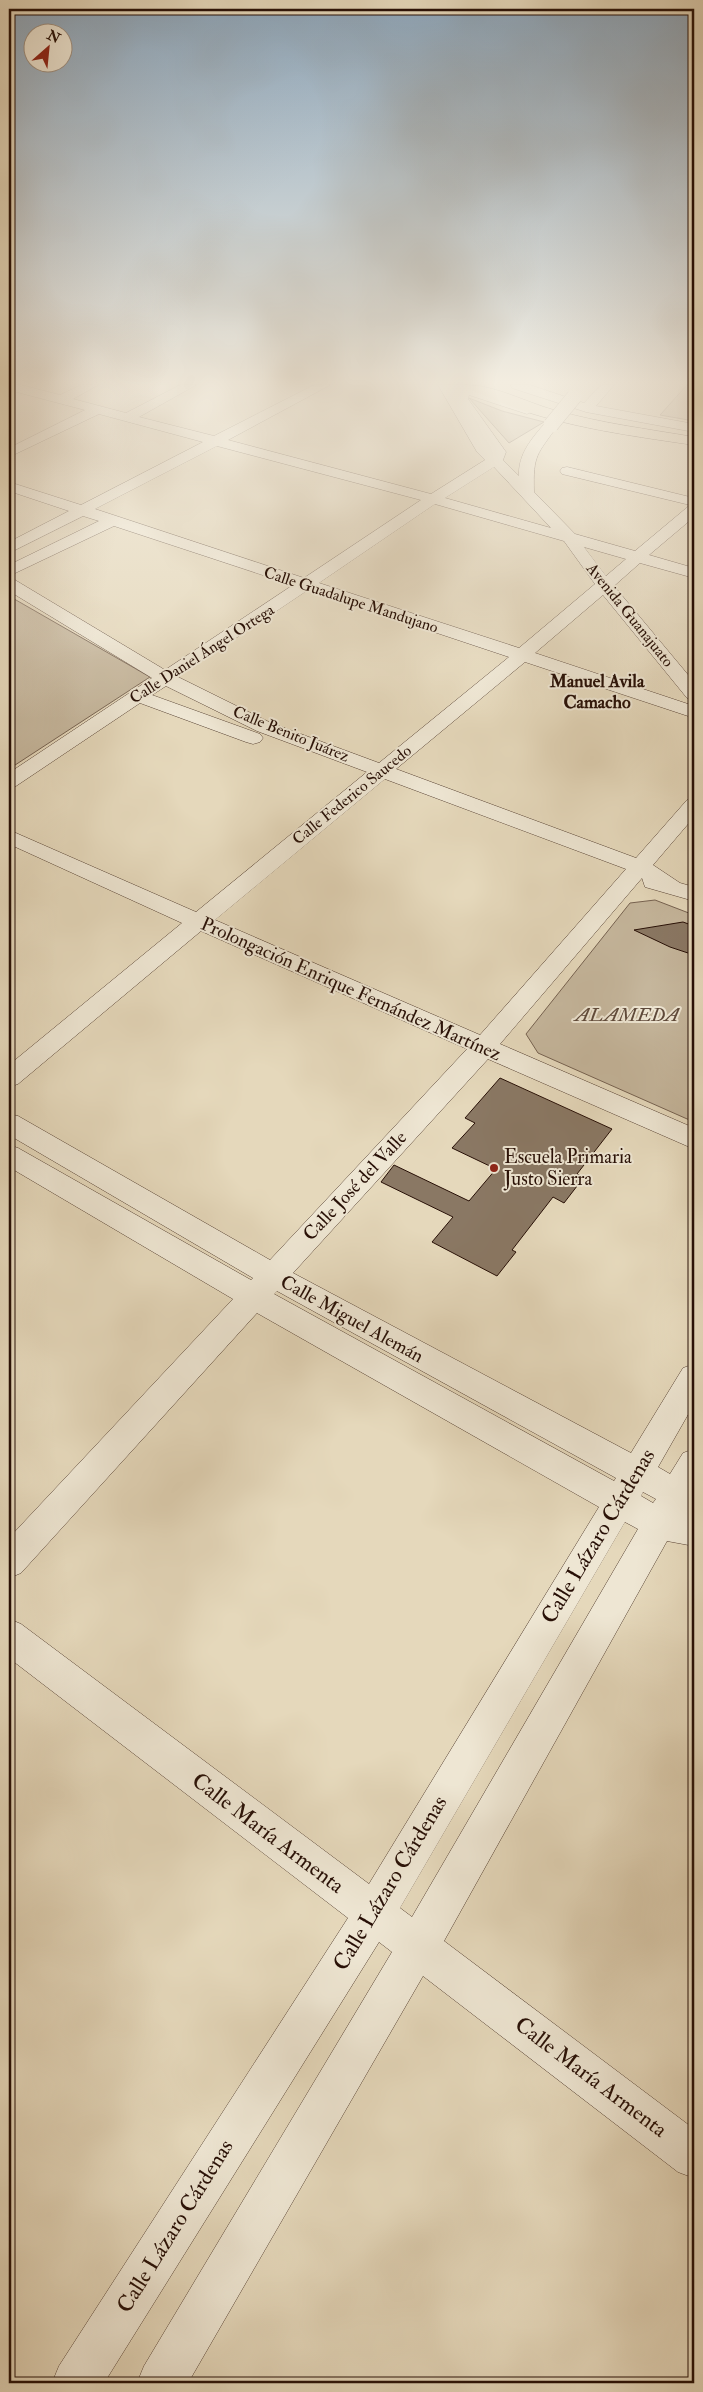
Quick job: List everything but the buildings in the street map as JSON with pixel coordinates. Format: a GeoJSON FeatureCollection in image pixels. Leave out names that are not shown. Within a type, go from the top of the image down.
{"type":"FeatureCollection","features":[{"type":"Feature","properties":{"kind":"street","name":"Calle Guadalupe Mandujano"},"geometry":{"type":"LineString","coordinates":[[41,497],[689,710]]}},
{"type":"Feature","properties":{"kind":"street"},"geometry":{"type":"LineString","coordinates":[[9,548],[107,497]]}},
{"type":"Feature","properties":{"kind":"street"},"geometry":{"type":"LineString","coordinates":[[423,497],[546,522]]}},
{"type":"Feature","properties":{"kind":"street","name":"Calle Daniel Ángel Ortega"},"geometry":{"type":"LineString","coordinates":[[9,782],[436,497]]}},
{"type":"Feature","properties":{"kind":"street","name":"Avenida Guanajuato"},"geometry":{"type":"LineString","coordinates":[[529,497],[689,710],[694,724]]}},
{"type":"Feature","properties":{"kind":"street"},"geometry":{"type":"LineString","coordinates":[[672,497],[694,502]]}},
{"type":"Feature","properties":{"kind":"street","name":"Calle Federico Saucedo"},"geometry":{"type":"LineString","coordinates":[[9,1078],[522,656],[694,509]]}},
{"type":"Feature","properties":{"kind":"street"},"geometry":{"type":"LineString","coordinates":[[9,571],[113,520]]}},
{"type":"Feature","properties":{"kind":"street","name":"Avenida Guanajuato"},"geometry":{"type":"LineString","coordinates":[[546,522],[568,536],[600,590],[686,672],[694,694]]}},
{"type":"Feature","properties":{"kind":"street"},"geometry":{"type":"LineString","coordinates":[[568,536],[694,573]]}},
{"type":"Feature","properties":{"kind":"street","name":"Calle Benito Juárez"},"geometry":{"type":"LineString","coordinates":[[9,584],[165,678],[264,727],[374,776],[614,874],[636,872],[694,894]]}},
{"type":"Feature","properties":{"kind":"street","name":"Calle Benito Juárez"},"geometry":{"type":"LineString","coordinates":[[138,696],[374,776]]}},
{"type":"Feature","properties":{"kind":"street","name":"Calle José del Valle"},"geometry":{"type":"LineString","coordinates":[[9,1562],[484,1047],[694,804]]}},
{"type":"Feature","properties":{"kind":"street","name":"Prolongación Enrique Fernández Martínez"},"geometry":{"type":"LineString","coordinates":[[9,836],[198,922],[694,1139]]}},
{"type":"Feature","properties":{"kind":"street","name":"Calle Miguel Alemán"},"geometry":{"type":"LineString","coordinates":[[9,1124],[263,1286]]}},
{"type":"Feature","properties":{"kind":"street","name":"Calle Miguel Alemán"},"geometry":{"type":"LineString","coordinates":[[9,1155],[263,1286],[681,1516]]}},
{"type":"Feature","properties":{"kind":"street","name":"Calle Lázaro Cárdenas"},"geometry":{"type":"LineString","coordinates":[[76,2383],[374,1913],[694,1377]]}},
{"type":"Feature","properties":{"kind":"street"},"geometry":{"type":"LineString","coordinates":[[161,2383],[418,1946],[681,1516],[694,1463]]}},
{"type":"Feature","properties":{"kind":"street","name":"Calle María Armenta"},"geometry":{"type":"LineString","coordinates":[[9,1636],[694,2156]]}},
{"type":"Feature","properties":{"kind":"green space"},"geometry":{"type":"Polygon","coordinates":[[[9,596],[150,677],[9,769],[9,596]]]}},
{"type":"Feature","properties":{"kind":"green space","name":"ALAMEDA"},"geometry":{"type":"Polygon","coordinates":[[[655,900],[694,915],[694,1122],[538,1053],[526,1034],[630,903],[655,900]]]}},
{"type":"Feature","properties":{"kind":"place","name":"Escuela Primaria Justo Sierra"},"geometry":{"type":"Point","coordinates":[494,1168]}},
{"type":"Feature","properties":{"kind":"district","name":"Manuel Avila Camacho"},"geometry":{"type":"Point","coordinates":[597,691]}}]}
